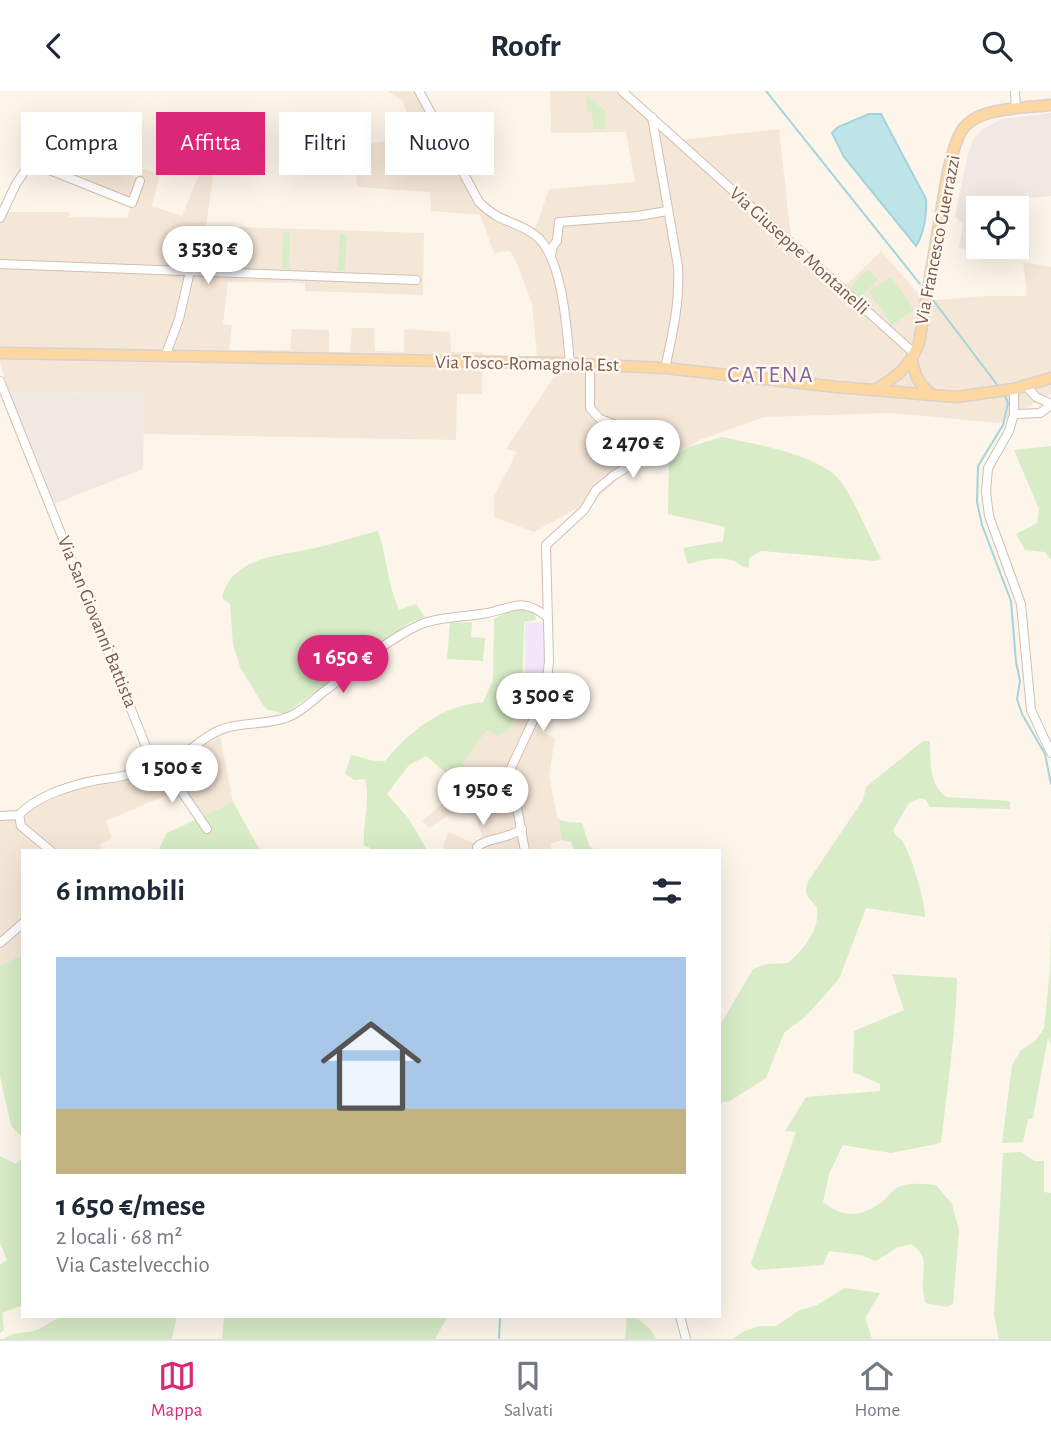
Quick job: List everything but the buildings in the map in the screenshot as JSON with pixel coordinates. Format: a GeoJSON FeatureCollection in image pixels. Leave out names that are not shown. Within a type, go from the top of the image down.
{"type":"FeatureCollection","features":[{"type":"Feature","properties":{"kind":"main road","name":"Via Francesco Guerrazzi"},"geometry":{"type":"LineString","coordinates":[[875,390],[900,375],[914,357],[919,343],[948,171],[965,126],[979,115],[1051,105]]}},
{"type":"Feature","properties":{"kind":"main road","name":"Via Tosco-Romagnola Est"},"geometry":{"type":"LineString","coordinates":[[0,353],[665,368],[905,393],[968,396],[1014,389],[1051,378]]}},
{"type":"Feature","properties":{"kind":"main road","name":"Via Francesco Guerrazzi"},"geometry":{"type":"LineString","coordinates":[[914,357],[914,375]]}},
{"type":"Feature","properties":{"kind":"main road"},"geometry":{"type":"LineString","coordinates":[[900,375],[905,393]]}},
{"type":"Feature","properties":{"kind":"main road"},"geometry":{"type":"LineString","coordinates":[[905,393],[914,375]]}},
{"type":"Feature","properties":{"kind":"main road"},"geometry":{"type":"LineString","coordinates":[[914,375],[919,385],[932,395]]}},
{"type":"Feature","properties":{"kind":"street"},"geometry":{"type":"LineString","coordinates":[[419,91],[479,202],[491,215],[533,233],[551,255],[561,297],[570,364]]}},
{"type":"Feature","properties":{"kind":"street","name":"Via Giuseppe Montanelli"},"geometry":{"type":"LineString","coordinates":[[622,91],[914,357]]}},
{"type":"Feature","properties":{"kind":"street"},"geometry":{"type":"LineString","coordinates":[[1015,91],[1016,109]]}},
{"type":"Feature","properties":{"kind":"street"},"geometry":{"type":"LineString","coordinates":[[652,117],[678,266],[677,311],[665,368]]}},
{"type":"Feature","properties":{"kind":"street"},"geometry":{"type":"LineString","coordinates":[[0,217],[29,165],[52,171],[132,203],[140,181]]}},
{"type":"Feature","properties":{"kind":"street"},"geometry":{"type":"LineString","coordinates":[[551,255],[557,241],[559,222],[667,211]]}},
{"type":"Feature","properties":{"kind":"street"},"geometry":{"type":"LineString","coordinates":[[0,264],[416,279]]}},
{"type":"Feature","properties":{"kind":"street"},"geometry":{"type":"LineString","coordinates":[[165,357],[179,319],[190,271]]}},
{"type":"Feature","properties":{"kind":"street"},"geometry":{"type":"LineString","coordinates":[[525,849],[510,770],[533,721],[547,679],[549,661],[546,545],[584,510],[596,491],[613,476],[653,451],[654,447],[649,437],[600,419],[590,408],[590,365]]}},
{"type":"Feature","properties":{"kind":"street","name":"Via San Giovanni Battista"},"geometry":{"type":"LineString","coordinates":[[0,381],[148,749],[149,762]]}},
{"type":"Feature","properties":{"kind":"street"},"geometry":{"type":"LineString","coordinates":[[1014,414],[1040,413],[1051,404],[1036,397],[1026,386]]}},
{"type":"Feature","properties":{"kind":"street"},"geometry":{"type":"LineString","coordinates":[[1014,389],[1014,414],[1009,431],[988,468],[986,492],[989,516],[1021,604],[1031,710],[1051,753]]}},
{"type":"Feature","properties":{"kind":"street"},"geometry":{"type":"LineString","coordinates":[[0,816],[19,815],[27,806],[86,782],[139,771],[149,762],[163,764],[183,756],[218,730],[290,717],[365,661],[421,624],[524,604],[535,607],[546,616]]}},
{"type":"Feature","properties":{"kind":"street"},"geometry":{"type":"LineString","coordinates":[[163,764],[207,829]]}},
{"type":"Feature","properties":{"kind":"street"},"geometry":{"type":"LineString","coordinates":[[19,815],[21,826],[49,849]]}},
{"type":"Feature","properties":{"kind":"street"},"geometry":{"type":"LineString","coordinates":[[477,849],[483,842],[512,836],[522,829]]}},
{"type":"Feature","properties":{"kind":"street"},"geometry":{"type":"LineString","coordinates":[[0,943],[21,925]]}},
{"type":"Feature","properties":{"kind":"street"},"geometry":{"type":"LineString","coordinates":[[681,1318],[686,1339]]}},
{"type":"Feature","properties":{"kind":"shaded area"},"geometry":{"type":"Polygon","coordinates":[[[387,91],[424,91],[435,112],[406,112],[403,101],[387,91]]]}},
{"type":"Feature","properties":{"kind":"shaded area"},"geometry":{"type":"Polygon","coordinates":[[[550,91],[627,91],[680,140],[779,129],[791,237],[846,285],[881,251],[925,301],[1027,296],[1023,262],[1051,267],[1051,394],[999,423],[891,413],[764,417],[700,440],[669,459],[647,454],[598,497],[534,532],[494,517],[494,496],[517,452],[506,449],[556,373],[538,366],[532,304],[516,261],[510,251],[494,253],[480,215],[431,211],[430,192],[357,187],[356,175],[371,175],[371,144],[385,141],[385,175],[469,175],[480,196],[504,216],[535,229],[549,189],[635,182],[626,132],[551,133],[550,91]]]}},
{"type":"Feature","properties":{"kind":"shaded area"},"geometry":{"type":"Polygon","coordinates":[[[1051,113],[1051,196],[966,196],[966,249],[959,248],[963,224],[955,216],[968,153],[974,138],[984,128],[1002,119],[1051,113]]]}},
{"type":"Feature","properties":{"kind":"shaded area"},"geometry":{"type":"Polygon","coordinates":[[[143,169],[156,173],[160,175],[152,206],[182,216],[199,175],[213,175],[206,226],[424,233],[423,295],[305,291],[305,283],[228,282],[223,324],[232,325],[229,350],[290,350],[292,329],[329,330],[329,352],[350,352],[352,328],[374,328],[375,351],[404,352],[404,329],[450,332],[451,352],[483,352],[482,394],[457,394],[456,440],[143,434],[144,393],[9,392],[0,363],[0,212],[69,212],[69,217],[127,218],[132,205],[54,177],[130,175],[139,178],[143,169]]]}},
{"type":"Feature","properties":{"kind":"shaded area"},"geometry":{"type":"Polygon","coordinates":[[[9,392],[144,393],[143,469],[54,504],[9,392]]]}},
{"type":"Feature","properties":{"kind":"shaded area"},"geometry":{"type":"Polygon","coordinates":[[[543,622],[546,662],[544,674],[525,673],[525,623],[543,622]]]}},
{"type":"Feature","properties":{"kind":"shaded area"},"geometry":{"type":"Polygon","coordinates":[[[523,707],[539,710],[535,729],[555,738],[549,776],[562,840],[550,844],[552,849],[443,849],[449,832],[473,843],[482,837],[474,809],[457,810],[429,828],[422,821],[448,799],[452,778],[487,730],[507,732],[523,707]]]}},
{"type":"Feature","properties":{"kind":"shaded area"},"geometry":{"type":"Polygon","coordinates":[[[220,736],[233,802],[195,820],[176,791],[106,821],[112,838],[99,845],[101,849],[21,849],[21,956],[0,965],[0,821],[87,785],[141,774],[183,759],[220,736]]]}},
{"type":"Feature","properties":{"kind":"green space"},"geometry":{"type":"Polygon","coordinates":[[[587,95],[605,111],[605,129],[593,129],[592,113],[587,112],[587,95]]]}},
{"type":"Feature","properties":{"kind":"green space"},"geometry":{"type":"Polygon","coordinates":[[[283,232],[290,232],[289,269],[282,269],[283,232]]]}},
{"type":"Feature","properties":{"kind":"green space"},"geometry":{"type":"Polygon","coordinates":[[[340,234],[347,235],[345,271],[338,271],[340,234]]]}},
{"type":"Feature","properties":{"kind":"green space"},"geometry":{"type":"Polygon","coordinates":[[[867,269],[878,279],[860,298],[850,288],[867,269]]]}},
{"type":"Feature","properties":{"kind":"green space"},"geometry":{"type":"Polygon","coordinates":[[[891,277],[914,310],[892,325],[869,292],[891,277]]]}},
{"type":"Feature","properties":{"kind":"green space"},"geometry":{"type":"Polygon","coordinates":[[[722,437],[786,452],[832,473],[852,500],[881,559],[875,561],[761,551],[749,558],[749,568],[723,558],[688,564],[683,548],[723,541],[725,527],[668,514],[669,459],[689,447],[722,437]]]}},
{"type":"Feature","properties":{"kind":"green space"},"geometry":{"type":"Polygon","coordinates":[[[1051,446],[1051,560],[1045,552],[1025,550],[1016,534],[1037,523],[1039,509],[1014,450],[1051,446]]]}},
{"type":"Feature","properties":{"kind":"green space"},"geometry":{"type":"Polygon","coordinates":[[[378,531],[399,610],[416,604],[425,617],[410,622],[285,714],[268,710],[240,667],[233,644],[230,604],[222,598],[227,584],[246,566],[259,560],[378,531]]]}},
{"type":"Feature","properties":{"kind":"green space"},"geometry":{"type":"Polygon","coordinates":[[[521,609],[535,613],[536,620],[524,622],[523,707],[507,732],[497,735],[487,730],[452,778],[426,756],[409,765],[387,794],[409,819],[426,849],[370,849],[364,846],[367,787],[365,779],[354,780],[345,774],[351,755],[385,761],[405,739],[428,721],[468,704],[483,702],[493,680],[494,619],[511,610],[521,609]]]}},
{"type":"Feature","properties":{"kind":"green space"},"geometry":{"type":"Polygon","coordinates":[[[472,622],[471,637],[485,638],[483,661],[447,659],[450,623],[472,622]]]}},
{"type":"Feature","properties":{"kind":"green space"},"geometry":{"type":"Polygon","coordinates":[[[923,741],[930,741],[933,778],[946,797],[1010,801],[1010,809],[930,807],[925,799],[920,798],[909,803],[893,830],[903,842],[910,858],[925,917],[866,908],[839,979],[806,1016],[784,1033],[766,1078],[730,1101],[721,1103],[721,1024],[753,969],[766,964],[788,963],[814,931],[817,907],[806,892],[807,885],[863,800],[866,787],[923,741]]]}},
{"type":"Feature","properties":{"kind":"green space"},"geometry":{"type":"Polygon","coordinates":[[[233,802],[259,849],[159,849],[167,833],[233,802]]]}},
{"type":"Feature","properties":{"kind":"green space"},"geometry":{"type":"Polygon","coordinates":[[[558,819],[582,823],[589,845],[593,849],[574,849],[571,842],[562,840],[558,819]]]}},
{"type":"Feature","properties":{"kind":"green space"},"geometry":{"type":"Polygon","coordinates":[[[1051,922],[1051,1045],[1048,1037],[1033,1118],[1028,1119],[1023,1142],[1002,1143],[1012,1065],[1021,1050],[1035,1041],[1044,1029],[1050,970],[1051,922]]]}},
{"type":"Feature","properties":{"kind":"green space"},"geometry":{"type":"Polygon","coordinates":[[[21,956],[21,1136],[11,1126],[0,1076],[0,965],[21,956]]]}},
{"type":"Feature","properties":{"kind":"green space"},"geometry":{"type":"Polygon","coordinates":[[[892,974],[957,978],[941,1143],[891,1153],[843,1145],[829,1174],[823,1202],[838,1211],[859,1213],[882,1202],[898,1187],[912,1184],[936,1185],[952,1204],[959,1230],[953,1304],[947,1307],[925,1303],[923,1259],[911,1244],[898,1247],[876,1261],[861,1255],[829,1251],[823,1265],[758,1270],[751,1263],[796,1132],[785,1131],[806,1097],[880,1091],[880,1084],[853,1072],[854,1031],[904,1010],[892,974]]]}},
{"type":"Feature","properties":{"kind":"green space"},"geometry":{"type":"Polygon","coordinates":[[[1020,1152],[1035,1161],[1044,1161],[1044,1192],[1051,1193],[1051,1339],[999,1339],[994,1315],[1003,1153],[1020,1152]]]}},
{"type":"Feature","properties":{"kind":"green space"},"geometry":{"type":"Polygon","coordinates":[[[0,1156],[16,1164],[21,1159],[21,1306],[2,1313],[4,1330],[0,1333],[0,1265],[7,1260],[0,1243],[0,1156]]]}},
{"type":"Feature","properties":{"kind":"green space"},"geometry":{"type":"Polygon","coordinates":[[[845,1288],[880,1293],[865,1318],[872,1339],[733,1339],[744,1331],[760,1326],[776,1326],[800,1310],[817,1305],[845,1288]]]}},
{"type":"Feature","properties":{"kind":"green space"},"geometry":{"type":"Polygon","coordinates":[[[58,1318],[177,1318],[172,1339],[4,1339],[36,1330],[58,1318]]]}},
{"type":"Feature","properties":{"kind":"green space"},"geometry":{"type":"Polygon","coordinates":[[[224,1318],[447,1318],[435,1339],[222,1339],[224,1318]]]}},
{"type":"Feature","properties":{"kind":"green space"},"geometry":{"type":"Polygon","coordinates":[[[627,1318],[635,1318],[652,1331],[656,1339],[625,1339],[627,1318]]]}},
{"type":"Feature","properties":{"kind":"water"},"geometry":{"type":"Polygon","coordinates":[[[869,114],[881,114],[926,199],[924,223],[916,246],[844,157],[832,133],[838,127],[869,114]]]}},
{"type":"Feature","properties":{"kind":"waterway"},"geometry":{"type":"LineString","coordinates":[[766,91],[920,284]]}},
{"type":"Feature","properties":{"kind":"waterway"},"geometry":{"type":"LineString","coordinates":[[933,300],[998,386]]}},
{"type":"Feature","properties":{"kind":"waterway"},"geometry":{"type":"LineString","coordinates":[[1005,396],[1008,403],[1003,425],[978,466],[977,502],[982,525],[1011,601],[1020,681],[1017,699],[1022,714],[1045,754],[1051,784]]}},
{"type":"Feature","properties":{"kind":"waterway"},"geometry":{"type":"LineString","coordinates":[[499,1339],[500,1318]]}},
{"type":"Feature","properties":{"kind":"district","name":"CATENA"},"geometry":{"type":"Point","coordinates":[771,375]}}]}
